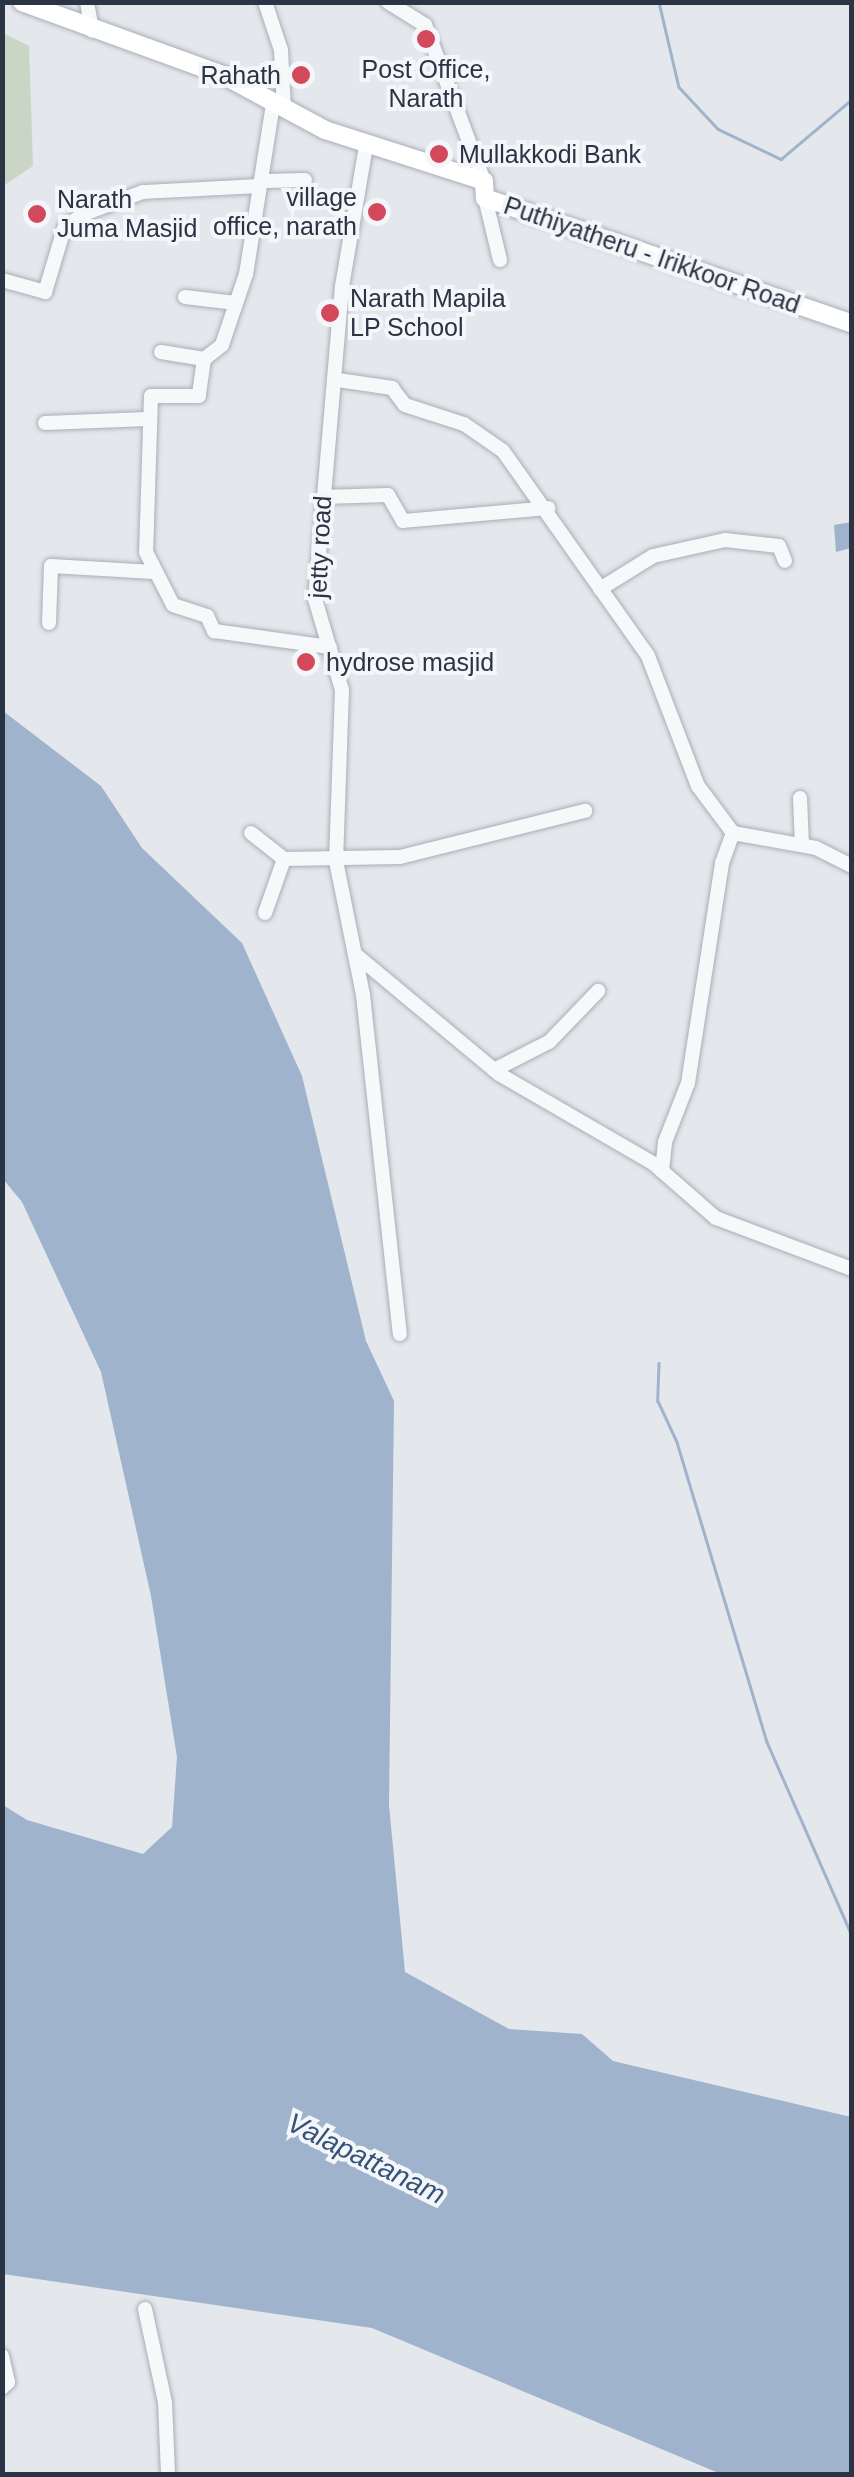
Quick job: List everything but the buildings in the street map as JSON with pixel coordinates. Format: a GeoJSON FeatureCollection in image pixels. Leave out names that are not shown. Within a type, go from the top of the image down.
{"type":"FeatureCollection","features":[{"type":"Feature","properties":{"kind":"main road","name":"Puthiyatheru - Irikkoor Road"},"geometry":{"type":"LineString","coordinates":[[22,2],[92,31],[223,75],[279,107],[366,146],[852,324]]}},
{"type":"Feature","properties":{"kind":"street"},"geometry":{"type":"LineString","coordinates":[[87,2],[92,31]]}},
{"type":"Feature","properties":{"kind":"street"},"geometry":{"type":"LineString","coordinates":[[265,2],[281,50],[279,107],[246,274],[222,344],[204,359],[199,396],[154,394],[148,419],[146,552],[172,605],[207,616],[214,631],[330,647]]}},
{"type":"Feature","properties":{"kind":"street"},"geometry":{"type":"LineString","coordinates":[[388,2],[425,25],[485,190],[500,260]]}},
{"type":"Feature","properties":{"kind":"street","name":"jetty road"},"geometry":{"type":"LineString","coordinates":[[366,146],[342,286],[338,380],[315,600],[342,690],[336,861],[363,995],[400,1334]]}},
{"type":"Feature","properties":{"kind":"street"},"geometry":{"type":"LineString","coordinates":[[2,280],[45,292],[64,229],[143,192],[305,180]]}},
{"type":"Feature","properties":{"kind":"street"},"geometry":{"type":"LineString","coordinates":[[185,296],[236,302]]}},
{"type":"Feature","properties":{"kind":"street"},"geometry":{"type":"LineString","coordinates":[[161,352],[204,359]]}},
{"type":"Feature","properties":{"kind":"street"},"geometry":{"type":"LineString","coordinates":[[338,380],[392,388],[405,404],[464,424],[503,451],[548,508],[648,656],[698,786],[733,833],[802,845],[852,866]]}},
{"type":"Feature","properties":{"kind":"street"},"geometry":{"type":"LineString","coordinates":[[46,424],[148,419]]}},
{"type":"Feature","properties":{"kind":"street"},"geometry":{"type":"LineString","coordinates":[[324,497],[388,494],[403,521],[548,508]]}},
{"type":"Feature","properties":{"kind":"street"},"geometry":{"type":"LineString","coordinates":[[600,590],[653,556],[725,540],[779,546],[786,561]]}},
{"type":"Feature","properties":{"kind":"street"},"geometry":{"type":"LineString","coordinates":[[49,624],[50,566],[154,572]]}},
{"type":"Feature","properties":{"kind":"street"},"geometry":{"type":"LineString","coordinates":[[800,798],[802,845]]}},
{"type":"Feature","properties":{"kind":"street"},"geometry":{"type":"LineString","coordinates":[[251,833],[284,859],[400,857],[585,811]]}},
{"type":"Feature","properties":{"kind":"street"},"geometry":{"type":"LineString","coordinates":[[662,1170],[665,1142],[688,1082],[722,863],[733,833]]}},
{"type":"Feature","properties":{"kind":"street"},"geometry":{"type":"LineString","coordinates":[[265,912],[284,859]]}},
{"type":"Feature","properties":{"kind":"street"},"geometry":{"type":"LineString","coordinates":[[350,944],[386,985],[494,1070],[662,1170],[716,1218],[852,1270]]}},
{"type":"Feature","properties":{"kind":"street"},"geometry":{"type":"LineString","coordinates":[[494,1070],[550,1042],[598,990]]}},
{"type":"Feature","properties":{"kind":"street"},"geometry":{"type":"LineString","coordinates":[[145,2310],[165,2402],[168,2474]]}},
{"type":"Feature","properties":{"kind":"street"},"geometry":{"type":"LineString","coordinates":[[2,2356],[8,2382],[2,2388]]}},
{"type":"Feature","properties":{"kind":"green space"},"geometry":{"type":"Polygon","coordinates":[[[3,33],[29,46],[33,166],[3,186],[3,33]]]}},
{"type":"Feature","properties":{"kind":"water"},"geometry":{"type":"Polygon","coordinates":[[[851,522],[851,548],[836,552],[834,525],[851,522]]]}},
{"type":"Feature","properties":{"kind":"water","name":"Valapattanam"},"geometry":{"type":"Polygon","coordinates":[[[3,711],[101,786],[142,848],[242,943],[302,1076],[366,1341],[394,1401],[389,1805],[405,1972],[509,2029],[582,2034],[613,2061],[851,2117],[851,2474],[721,2474],[372,2328],[3,2274],[3,1805],[27,1820],[143,1854],[172,1827],[177,1757],[151,1596],[101,1372],[22,1202],[3,1179],[3,711]]]}},
{"type":"Feature","properties":{"kind":"waterway"},"geometry":{"type":"LineString","coordinates":[[659,2],[679,87],[718,129],[781,159],[852,99]]}},
{"type":"Feature","properties":{"kind":"waterway"},"geometry":{"type":"LineString","coordinates":[[659,1363],[658,1401],[677,1442],[767,1742],[852,1936]]}},
{"type":"Feature","properties":{"kind":"place","name":"Post Office, Narath"},"geometry":{"type":"Point","coordinates":[426,39]}},
{"type":"Feature","properties":{"kind":"place","name":"Rahath"},"geometry":{"type":"Point","coordinates":[301,75]}},
{"type":"Feature","properties":{"kind":"place","name":"Mullakkodi Bank"},"geometry":{"type":"Point","coordinates":[439,154]}},
{"type":"Feature","properties":{"kind":"place","name":"village office, narath"},"geometry":{"type":"Point","coordinates":[377,212]}},
{"type":"Feature","properties":{"kind":"place","name":"Narath Juma Masjid"},"geometry":{"type":"Point","coordinates":[37,214]}},
{"type":"Feature","properties":{"kind":"place","name":"Narath Mapila LP School"},"geometry":{"type":"Point","coordinates":[330,313]}},
{"type":"Feature","properties":{"kind":"place","name":"hydrose masjid"},"geometry":{"type":"Point","coordinates":[306,662]}}]}
